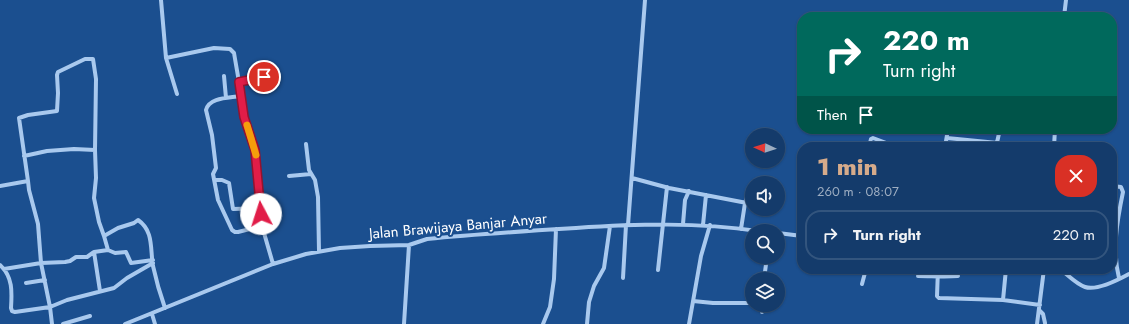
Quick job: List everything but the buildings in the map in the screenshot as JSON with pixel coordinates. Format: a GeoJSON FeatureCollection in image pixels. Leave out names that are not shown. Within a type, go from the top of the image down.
{"type":"FeatureCollection","features":[{"type":"Feature","properties":{"kind":"street"},"geometry":{"type":"LineString","coordinates":[[161,0],[166,58],[177,94]]}},
{"type":"Feature","properties":{"kind":"street"},"geometry":{"type":"LineString","coordinates":[[623,278],[645,0]]}},
{"type":"Feature","properties":{"kind":"street"},"geometry":{"type":"LineString","coordinates":[[1065,12],[1066,0]]}},
{"type":"Feature","properties":{"kind":"street"},"geometry":{"type":"LineString","coordinates":[[166,58],[214,48],[230,49],[234,53],[244,117],[255,150],[262,226],[272,264]]}},
{"type":"Feature","properties":{"kind":"street"},"geometry":{"type":"LineString","coordinates":[[52,324],[50,306],[41,263],[38,224],[28,190],[19,121],[20,117],[57,111],[58,72],[90,58],[93,59],[96,74],[96,178],[94,198],[99,222],[108,250]]}},
{"type":"Feature","properties":{"kind":"street"},"geometry":{"type":"LineString","coordinates":[[224,76],[226,98]]}},
{"type":"Feature","properties":{"kind":"street"},"geometry":{"type":"LineString","coordinates":[[239,82],[264,77]]}},
{"type":"Feature","properties":{"kind":"street"},"geometry":{"type":"LineString","coordinates":[[240,96],[218,100],[209,104],[206,110],[212,135],[216,168],[213,174],[220,206],[232,230],[234,232],[238,232],[262,226]]}},
{"type":"Feature","properties":{"kind":"street"},"geometry":{"type":"LineString","coordinates":[[946,142],[947,134]]}},
{"type":"Feature","properties":{"kind":"street"},"geometry":{"type":"LineString","coordinates":[[870,142],[871,139],[877,138],[886,142]]}},
{"type":"Feature","properties":{"kind":"street"},"geometry":{"type":"LineString","coordinates":[[947,138],[975,142]]}},
{"type":"Feature","properties":{"kind":"street"},"geometry":{"type":"LineString","coordinates":[[306,144],[309,170],[314,180],[318,197],[319,251]]}},
{"type":"Feature","properties":{"kind":"street"},"geometry":{"type":"LineString","coordinates":[[24,156],[47,151],[95,150]]}},
{"type":"Feature","properties":{"kind":"street"},"geometry":{"type":"LineString","coordinates":[[289,176],[311,174]]}},
{"type":"Feature","properties":{"kind":"street"},"geometry":{"type":"LineString","coordinates":[[632,178],[745,203]]}},
{"type":"Feature","properties":{"kind":"street"},"geometry":{"type":"LineString","coordinates":[[215,180],[222,180],[228,183],[233,209],[261,208]]}},
{"type":"Feature","properties":{"kind":"street"},"geometry":{"type":"LineString","coordinates":[[0,186],[28,181]]}},
{"type":"Feature","properties":{"kind":"street"},"geometry":{"type":"LineString","coordinates":[[658,270],[664,224],[664,208],[668,187]]}},
{"type":"Feature","properties":{"kind":"street"},"geometry":{"type":"LineString","coordinates":[[1117,187],[1121,187],[1123,192],[1117,235]]}},
{"type":"Feature","properties":{"kind":"street"},"geometry":{"type":"LineString","coordinates":[[683,224],[685,200],[689,191]]}},
{"type":"Feature","properties":{"kind":"street"},"geometry":{"type":"LineString","coordinates":[[703,225],[706,195]]}},
{"type":"Feature","properties":{"kind":"street"},"geometry":{"type":"LineString","coordinates":[[741,228],[745,208]]}},
{"type":"Feature","properties":{"kind":"street"},"geometry":{"type":"LineString","coordinates":[[104,236],[118,228],[134,223],[138,220],[142,223],[148,232],[152,246],[153,262],[158,287],[165,308]]}},
{"type":"Feature","properties":{"kind":"street","name":"Jalan Brawijaya Banjar Anyar"},"geometry":{"type":"LineString","coordinates":[[125,324],[272,264],[319,251],[370,246],[409,246],[427,239],[627,225],[683,224],[745,229]]}},
{"type":"Feature","properties":{"kind":"street"},"geometry":{"type":"LineString","coordinates":[[689,324],[701,256],[710,225]]}},
{"type":"Feature","properties":{"kind":"street"},"geometry":{"type":"LineString","coordinates":[[587,324],[587,316],[592,292],[604,268],[610,226]]}},
{"type":"Feature","properties":{"kind":"street"},"geometry":{"type":"LineString","coordinates":[[543,324],[550,307],[554,279],[556,229]]}},
{"type":"Feature","properties":{"kind":"street"},"geometry":{"type":"LineString","coordinates":[[785,234],[797,235]]}},
{"type":"Feature","properties":{"kind":"street"},"geometry":{"type":"LineString","coordinates":[[404,324],[409,246]]}},
{"type":"Feature","properties":{"kind":"street"},"geometry":{"type":"LineString","coordinates":[[4,269],[41,263],[70,261],[76,257],[87,257],[94,252],[108,250],[115,253],[126,252],[131,263],[153,262]]}},
{"type":"Feature","properties":{"kind":"street"},"geometry":{"type":"LineString","coordinates":[[94,252],[100,291]]}},
{"type":"Feature","properties":{"kind":"street"},"geometry":{"type":"LineString","coordinates":[[0,265],[11,281],[13,311],[50,306],[117,286],[153,262]]}},
{"type":"Feature","properties":{"kind":"street"},"geometry":{"type":"LineString","coordinates":[[1117,269],[1119,278]]}},
{"type":"Feature","properties":{"kind":"street"},"geometry":{"type":"LineString","coordinates":[[862,284],[865,274]]}},
{"type":"Feature","properties":{"kind":"street"},"geometry":{"type":"LineString","coordinates":[[1002,300],[1005,274]]}},
{"type":"Feature","properties":{"kind":"street"},"geometry":{"type":"LineString","coordinates":[[1037,324],[1043,274]]}},
{"type":"Feature","properties":{"kind":"street"},"geometry":{"type":"LineString","coordinates":[[1067,274],[1082,285],[1089,288],[1100,287],[1129,274]]}},
{"type":"Feature","properties":{"kind":"street"},"geometry":{"type":"LineString","coordinates":[[918,276],[938,276],[941,278],[958,276]]}},
{"type":"Feature","properties":{"kind":"street"},"geometry":{"type":"LineString","coordinates":[[938,276],[939,298],[1002,300],[1040,308]]}},
{"type":"Feature","properties":{"kind":"street"},"geometry":{"type":"LineString","coordinates":[[26,283],[45,280]]}},
{"type":"Feature","properties":{"kind":"street"},"geometry":{"type":"LineString","coordinates":[[693,301],[712,303],[745,303]]}},
{"type":"Feature","properties":{"kind":"street"},"geometry":{"type":"LineString","coordinates":[[1040,308],[1045,323]]}},
{"type":"Feature","properties":{"kind":"street"},"geometry":{"type":"LineString","coordinates":[[152,314],[155,324]]}},
{"type":"Feature","properties":{"kind":"street"},"geometry":{"type":"LineString","coordinates":[[63,324],[90,316]]}},
{"type":"Feature","properties":{"kind":"slow traffic"},"geometry":{"type":"LineString","coordinates":[[247,125],[256,155]]}},
{"type":"Feature","properties":{"kind":"route"},"geometry":{"type":"LineString","coordinates":[[261,214],[255,150],[244,117],[239,82],[264,77]]}}]}
